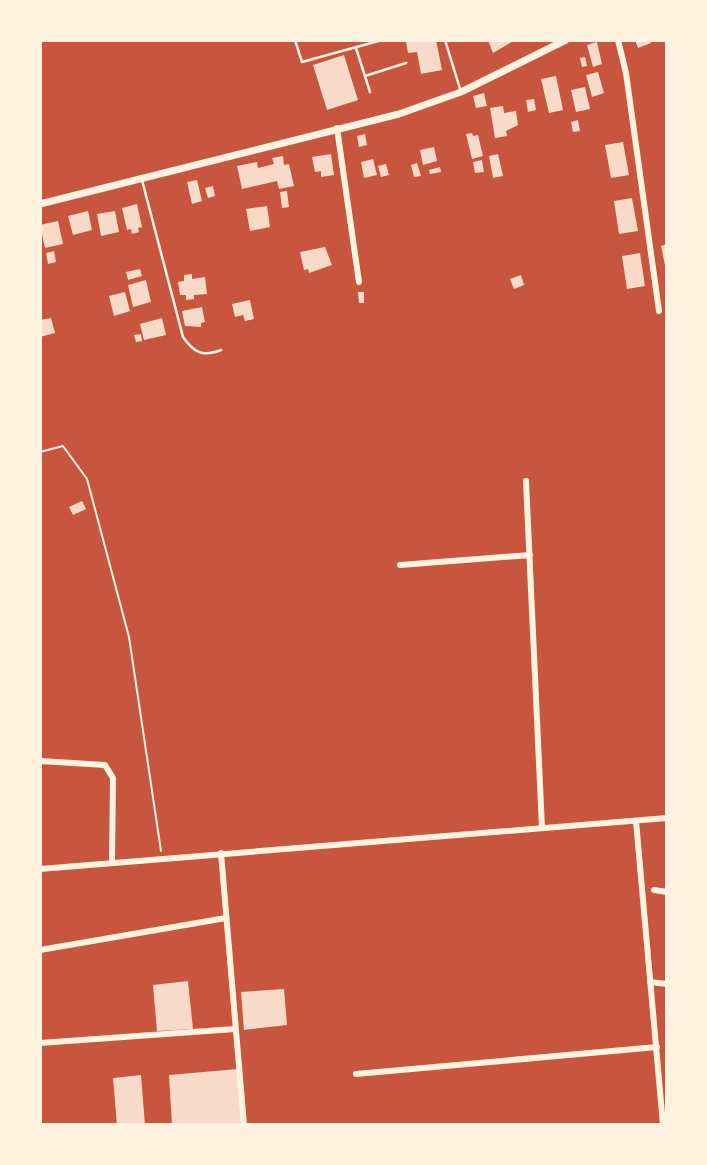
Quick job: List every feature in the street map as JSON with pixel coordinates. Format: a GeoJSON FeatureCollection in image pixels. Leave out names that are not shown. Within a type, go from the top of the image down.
{"type":"FeatureCollection","features":[{"type":"Feature","properties":{"kind":"street"},"geometry":{"type":"LineString","coordinates":[[40,204],[399,114],[461,92],[566,40]]}},
{"type":"Feature","properties":{"kind":"street"},"geometry":{"type":"LineString","coordinates":[[618,40],[626,73],[659,311]]}},
{"type":"Feature","properties":{"kind":"street"},"geometry":{"type":"LineString","coordinates":[[337,128],[359,282]]}},
{"type":"Feature","properties":{"kind":"street"},"geometry":{"type":"LineString","coordinates":[[526,481],[542,828]]}},
{"type":"Feature","properties":{"kind":"street"},"geometry":{"type":"LineString","coordinates":[[400,565],[530,555]]}},
{"type":"Feature","properties":{"kind":"street"},"geometry":{"type":"LineString","coordinates":[[40,761],[105,765],[113,778],[113,863]]}},
{"type":"Feature","properties":{"kind":"street"},"geometry":{"type":"LineString","coordinates":[[40,869],[667,818]]}},
{"type":"Feature","properties":{"kind":"street"},"geometry":{"type":"LineString","coordinates":[[636,821],[663,1125]]}},
{"type":"Feature","properties":{"kind":"street"},"geometry":{"type":"LineString","coordinates":[[221,853],[244,1125]]}},
{"type":"Feature","properties":{"kind":"street"},"geometry":{"type":"LineString","coordinates":[[654,890],[667,892]]}},
{"type":"Feature","properties":{"kind":"street"},"geometry":{"type":"LineString","coordinates":[[40,950],[226,918]]}},
{"type":"Feature","properties":{"kind":"street"},"geometry":{"type":"LineString","coordinates":[[650,982],[667,984]]}},
{"type":"Feature","properties":{"kind":"street"},"geometry":{"type":"LineString","coordinates":[[40,1043],[235,1029]]}},
{"type":"Feature","properties":{"kind":"street"},"geometry":{"type":"LineString","coordinates":[[356,1074],[657,1047]]}},
{"type":"Feature","properties":{"kind":"lane"},"geometry":{"type":"LineString","coordinates":[[295,40],[303,62],[382,40]]}},
{"type":"Feature","properties":{"kind":"lane"},"geometry":{"type":"LineString","coordinates":[[445,40],[461,92]]}},
{"type":"Feature","properties":{"kind":"lane"},"geometry":{"type":"LineString","coordinates":[[356,48],[370,92]]}},
{"type":"Feature","properties":{"kind":"lane"},"geometry":{"type":"LineString","coordinates":[[365,76],[405,63]]}},
{"type":"Feature","properties":{"kind":"lane"},"geometry":{"type":"LineString","coordinates":[[141,177],[183,337],[193,351],[203,354],[221,350]]}},
{"type":"Feature","properties":{"kind":"path"},"geometry":{"type":"LineString","coordinates":[[40,452],[62,446],[87,479],[129,637],[162,859]]}},
{"type":"Feature","properties":{"kind":"building"},"geometry":{"type":"Polygon","coordinates":[[[436,40],[442,70],[421,74],[417,52],[408,53],[406,42],[436,40]]]}},
{"type":"Feature","properties":{"kind":"building"},"geometry":{"type":"Polygon","coordinates":[[[488,40],[515,40],[493,53],[488,40]]]}},
{"type":"Feature","properties":{"kind":"building"},"geometry":{"type":"Polygon","coordinates":[[[635,40],[650,40],[651,43],[638,48],[635,40]]]}},
{"type":"Feature","properties":{"kind":"building"},"geometry":{"type":"Polygon","coordinates":[[[597,42],[602,64],[593,67],[587,45],[597,42]]]}},
{"type":"Feature","properties":{"kind":"building"},"geometry":{"type":"Polygon","coordinates":[[[344,55],[358,100],[327,110],[313,65],[344,55]]]}},
{"type":"Feature","properties":{"kind":"building"},"geometry":{"type":"Polygon","coordinates":[[[585,57],[587,66],[582,67],[580,58],[585,57]]]}},
{"type":"Feature","properties":{"kind":"building"},"geometry":{"type":"Polygon","coordinates":[[[598,72],[604,93],[592,97],[586,75],[598,72]]]}},
{"type":"Feature","properties":{"kind":"building"},"geometry":{"type":"Polygon","coordinates":[[[556,76],[563,110],[549,113],[541,79],[556,76]]]}},
{"type":"Feature","properties":{"kind":"building"},"geometry":{"type":"Polygon","coordinates":[[[585,87],[590,109],[576,112],[571,90],[585,87]]]}},
{"type":"Feature","properties":{"kind":"building"},"geometry":{"type":"Polygon","coordinates":[[[484,93],[487,106],[476,108],[473,96],[484,93]]]}},
{"type":"Feature","properties":{"kind":"building"},"geometry":{"type":"Polygon","coordinates":[[[534,99],[536,110],[528,112],[526,100],[534,99]]]}},
{"type":"Feature","properties":{"kind":"building"},"geometry":{"type":"Polygon","coordinates":[[[503,106],[504,113],[516,111],[518,125],[506,131],[507,136],[495,138],[490,108],[503,106]]]}},
{"type":"Feature","properties":{"kind":"building"},"geometry":{"type":"Polygon","coordinates":[[[578,120],[580,131],[573,132],[571,122],[578,120]]]}},
{"type":"Feature","properties":{"kind":"building"},"geometry":{"type":"Polygon","coordinates":[[[472,133],[473,136],[478,135],[483,156],[472,159],[466,134],[472,133]]]}},
{"type":"Feature","properties":{"kind":"building"},"geometry":{"type":"Polygon","coordinates":[[[365,134],[367,145],[359,147],[357,136],[365,134]]]}},
{"type":"Feature","properties":{"kind":"building"},"geometry":{"type":"Polygon","coordinates":[[[623,142],[629,175],[611,178],[605,145],[623,142]]]}},
{"type":"Feature","properties":{"kind":"building"},"geometry":{"type":"Polygon","coordinates":[[[434,147],[437,161],[423,165],[420,150],[434,147]]]}},
{"type":"Feature","properties":{"kind":"building"},"geometry":{"type":"Polygon","coordinates":[[[331,154],[334,175],[321,177],[321,171],[315,172],[312,157],[331,154]]]}},
{"type":"Feature","properties":{"kind":"building"},"geometry":{"type":"Polygon","coordinates":[[[498,154],[503,176],[493,178],[489,156],[498,154]]]}},
{"type":"Feature","properties":{"kind":"building"},"geometry":{"type":"Polygon","coordinates":[[[283,156],[284,165],[289,164],[294,186],[279,189],[277,181],[242,189],[237,166],[257,162],[258,168],[274,164],[272,158],[283,156]]]}},
{"type":"Feature","properties":{"kind":"building"},"geometry":{"type":"Polygon","coordinates":[[[373,159],[377,175],[364,178],[361,162],[373,159]]]}},
{"type":"Feature","properties":{"kind":"building"},"geometry":{"type":"Polygon","coordinates":[[[482,160],[484,172],[475,173],[473,162],[482,160]]]}},
{"type":"Feature","properties":{"kind":"building"},"geometry":{"type":"Polygon","coordinates":[[[417,163],[421,176],[414,177],[411,165],[417,163]]]}},
{"type":"Feature","properties":{"kind":"building"},"geometry":{"type":"Polygon","coordinates":[[[386,164],[389,175],[381,177],[378,166],[386,164]]]}},
{"type":"Feature","properties":{"kind":"building"},"geometry":{"type":"Polygon","coordinates":[[[440,167],[441,172],[430,174],[429,170],[440,167]]]}},
{"type":"Feature","properties":{"kind":"building"},"geometry":{"type":"Polygon","coordinates":[[[197,180],[202,201],[192,204],[187,182],[197,180]]]}},
{"type":"Feature","properties":{"kind":"building"},"geometry":{"type":"Polygon","coordinates":[[[213,186],[215,196],[208,198],[205,188],[213,186]]]}},
{"type":"Feature","properties":{"kind":"building"},"geometry":{"type":"Polygon","coordinates":[[[287,191],[289,207],[282,208],[280,192],[287,191]]]}},
{"type":"Feature","properties":{"kind":"building"},"geometry":{"type":"Polygon","coordinates":[[[632,198],[638,231],[619,234],[614,201],[632,198]]]}},
{"type":"Feature","properties":{"kind":"building"},"geometry":{"type":"Polygon","coordinates":[[[137,204],[142,227],[138,228],[139,232],[132,234],[131,229],[127,230],[122,208],[137,204]]]}},
{"type":"Feature","properties":{"kind":"building"},"geometry":{"type":"Polygon","coordinates":[[[267,206],[270,227],[250,231],[246,209],[267,206]]]}},
{"type":"Feature","properties":{"kind":"building"},"geometry":{"type":"Polygon","coordinates":[[[88,211],[92,230],[73,235],[68,216],[88,211]]]}},
{"type":"Feature","properties":{"kind":"building"},"geometry":{"type":"Polygon","coordinates":[[[115,211],[119,232],[101,236],[97,214],[115,211]]]}},
{"type":"Feature","properties":{"kind":"building"},"geometry":{"type":"Polygon","coordinates":[[[58,221],[63,244],[45,248],[40,225],[58,221]]]}},
{"type":"Feature","properties":{"kind":"building"},"geometry":{"type":"Polygon","coordinates":[[[667,244],[667,270],[666,270],[661,246],[667,244]]]}},
{"type":"Feature","properties":{"kind":"building"},"geometry":{"type":"Polygon","coordinates":[[[325,247],[332,265],[309,273],[308,269],[304,270],[300,252],[325,247]]]}},
{"type":"Feature","properties":{"kind":"building"},"geometry":{"type":"Polygon","coordinates":[[[54,251],[56,262],[48,264],[46,253],[54,251]]]}},
{"type":"Feature","properties":{"kind":"building"},"geometry":{"type":"Polygon","coordinates":[[[640,253],[645,286],[627,289],[622,256],[640,253]]]}},
{"type":"Feature","properties":{"kind":"building"},"geometry":{"type":"Polygon","coordinates":[[[140,269],[142,276],[128,280],[126,272],[140,269]]]}},
{"type":"Feature","properties":{"kind":"building"},"geometry":{"type":"Polygon","coordinates":[[[192,274],[192,279],[205,277],[207,294],[194,295],[194,299],[186,300],[186,295],[180,295],[178,282],[184,281],[184,275],[192,274]]]}},
{"type":"Feature","properties":{"kind":"building"},"geometry":{"type":"Polygon","coordinates":[[[521,275],[524,285],[514,289],[510,279],[521,275]]]}},
{"type":"Feature","properties":{"kind":"building"},"geometry":{"type":"Polygon","coordinates":[[[146,280],[151,302],[133,307],[128,285],[146,280]]]}},
{"type":"Feature","properties":{"kind":"building"},"geometry":{"type":"Polygon","coordinates":[[[125,292],[130,311],[114,316],[109,296],[125,292]]]}},
{"type":"Feature","properties":{"kind":"building"},"geometry":{"type":"Polygon","coordinates":[[[358,292],[364,292],[364,303],[359,303],[358,292]]]}},
{"type":"Feature","properties":{"kind":"building"},"geometry":{"type":"Polygon","coordinates":[[[250,300],[254,319],[245,321],[243,315],[235,317],[232,304],[250,300]]]}},
{"type":"Feature","properties":{"kind":"building"},"geometry":{"type":"Polygon","coordinates":[[[202,307],[205,322],[201,323],[201,327],[185,326],[182,311],[202,307]]]}},
{"type":"Feature","properties":{"kind":"building"},"geometry":{"type":"Polygon","coordinates":[[[51,318],[55,333],[40,337],[40,320],[51,318]]]}},
{"type":"Feature","properties":{"kind":"building"},"geometry":{"type":"Polygon","coordinates":[[[162,318],[166,335],[144,340],[140,324],[162,318]]]}},
{"type":"Feature","properties":{"kind":"building"},"geometry":{"type":"Polygon","coordinates":[[[141,334],[142,341],[136,342],[134,335],[141,334]]]}},
{"type":"Feature","properties":{"kind":"building"},"geometry":{"type":"Polygon","coordinates":[[[82,501],[86,509],[73,515],[69,507],[82,501]]]}},
{"type":"Feature","properties":{"kind":"building"},"geometry":{"type":"Polygon","coordinates":[[[188,981],[193,1029],[157,1031],[153,985],[188,981]]]}},
{"type":"Feature","properties":{"kind":"building"},"geometry":{"type":"Polygon","coordinates":[[[284,989],[287,1025],[244,1030],[241,992],[284,989]]]}},
{"type":"Feature","properties":{"kind":"building"},"geometry":{"type":"Polygon","coordinates":[[[238,1069],[242,1125],[172,1125],[169,1075],[238,1069]]]}},
{"type":"Feature","properties":{"kind":"building"},"geometry":{"type":"Polygon","coordinates":[[[141,1075],[145,1125],[117,1125],[113,1078],[141,1075]]]}}]}
